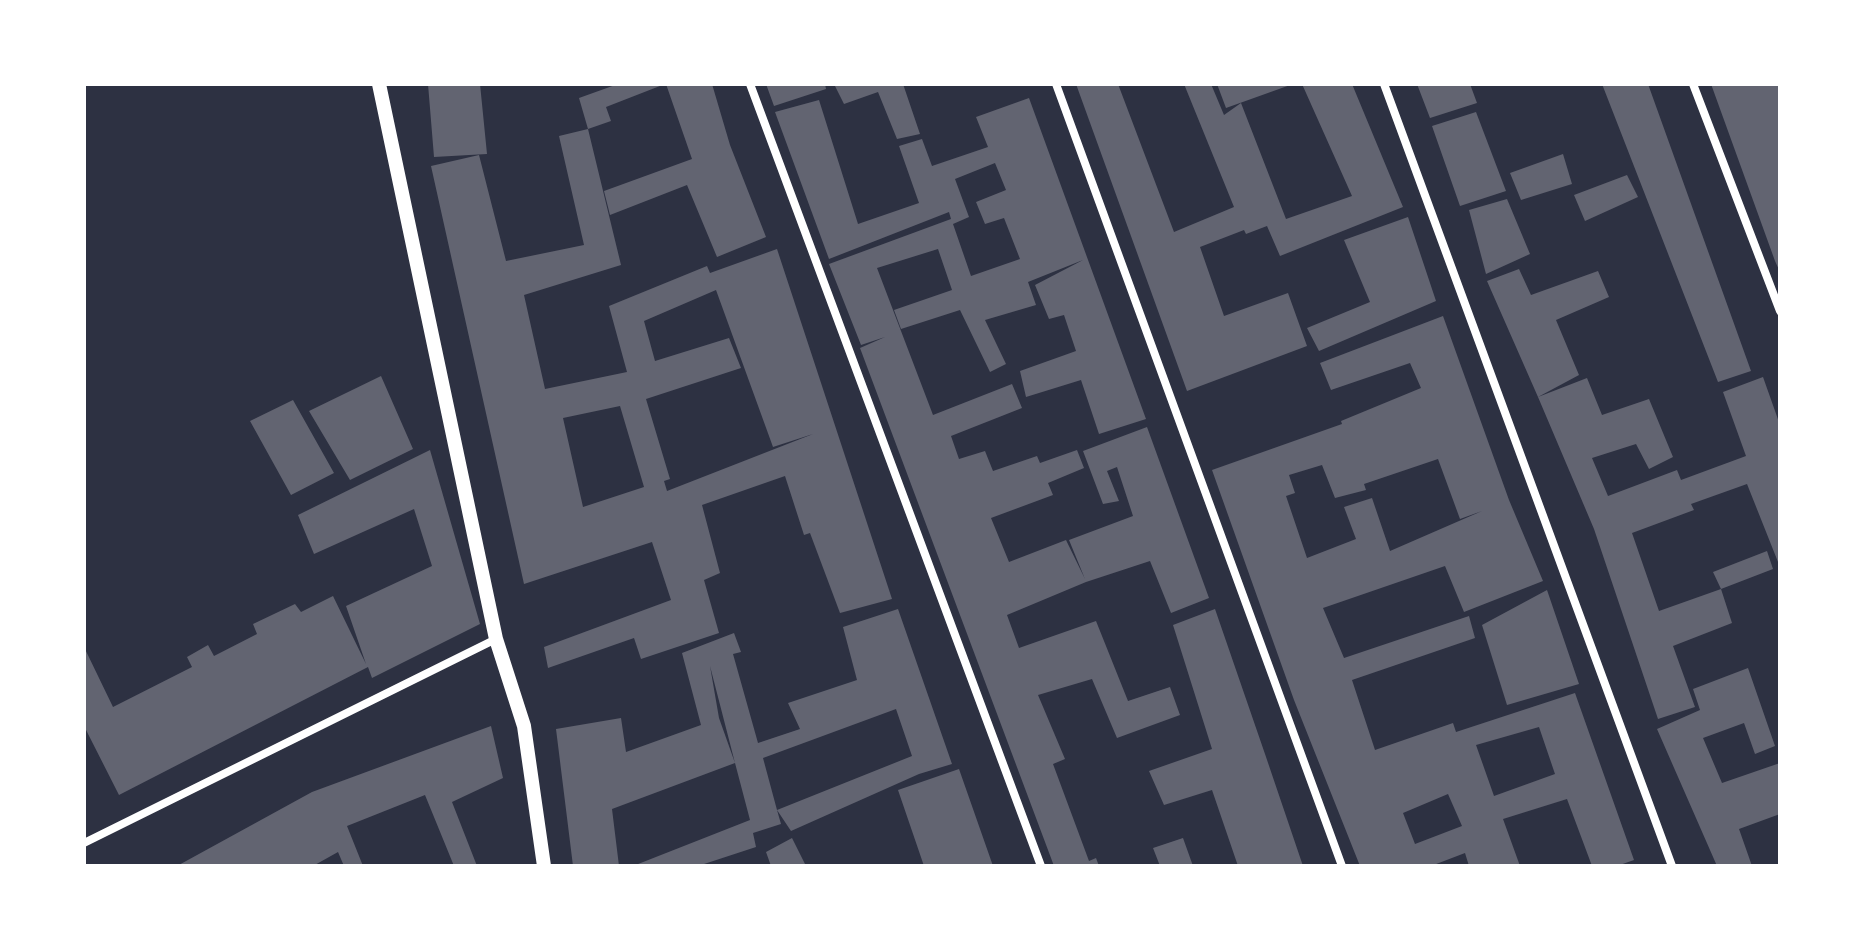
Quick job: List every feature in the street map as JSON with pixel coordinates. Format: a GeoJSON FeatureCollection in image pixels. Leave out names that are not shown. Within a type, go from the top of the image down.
{"type":"FeatureCollection","features":[{"type":"Feature","properties":{"kind":"street"},"geometry":{"type":"LineString","coordinates":[[379,84],[496,639],[524,726],[544,866]]}},
{"type":"Feature","properties":{"kind":"street"},"geometry":{"type":"LineString","coordinates":[[750,84],[1041,866]]}},
{"type":"Feature","properties":{"kind":"street"},"geometry":{"type":"LineString","coordinates":[[1056,84],[1342,866]]}},
{"type":"Feature","properties":{"kind":"street"},"geometry":{"type":"LineString","coordinates":[[1384,84],[1672,866]]}},
{"type":"Feature","properties":{"kind":"street"},"geometry":{"type":"LineString","coordinates":[[1693,84],[1780,311]]}},
{"type":"Feature","properties":{"kind":"street"},"geometry":{"type":"LineString","coordinates":[[84,843],[496,639]]}},
{"type":"Feature","properties":{"kind":"building"},"geometry":{"type":"Polygon","coordinates":[[[428,84],[480,84],[487,154],[434,157],[428,84]]]}},
{"type":"Feature","properties":{"kind":"building"},"geometry":{"type":"Polygon","coordinates":[[[618,84],[665,84],[606,107],[611,121],[588,129],[579,98],[618,84]]]}},
{"type":"Feature","properties":{"kind":"building"},"geometry":{"type":"Polygon","coordinates":[[[666,84],[712,84],[730,145],[766,237],[717,257],[687,185],[610,215],[604,191],[692,159],[666,84]]]}},
{"type":"Feature","properties":{"kind":"building"},"geometry":{"type":"Polygon","coordinates":[[[766,84],[825,84],[826,89],[774,106],[766,84]]]}},
{"type":"Feature","properties":{"kind":"building"},"geometry":{"type":"Polygon","coordinates":[[[903,84],[920,134],[897,139],[878,92],[844,104],[835,86],[903,84]]]}},
{"type":"Feature","properties":{"kind":"building"},"geometry":{"type":"Polygon","coordinates":[[[1076,84],[1118,84],[1174,232],[1234,207],[1184,84],[1211,84],[1224,115],[1241,103],[1286,219],[1352,196],[1302,84],[1352,84],[1403,207],[1280,256],[1267,226],[1246,234],[1244,230],[1200,247],[1224,316],[1288,293],[1307,346],[1187,391],[1076,84]]]}},
{"type":"Feature","properties":{"kind":"building"},"geometry":{"type":"Polygon","coordinates":[[[1217,84],[1293,84],[1226,108],[1217,84]]]}},
{"type":"Feature","properties":{"kind":"building"},"geometry":{"type":"Polygon","coordinates":[[[1417,84],[1470,84],[1477,103],[1430,118],[1417,84]]]}},
{"type":"Feature","properties":{"kind":"building"},"geometry":{"type":"Polygon","coordinates":[[[1602,84],[1648,84],[1751,371],[1718,382],[1602,84]]]}},
{"type":"Feature","properties":{"kind":"building"},"geometry":{"type":"Polygon","coordinates":[[[1711,84],[1780,84],[1780,272],[1775,261],[1711,84]]]}},
{"type":"Feature","properties":{"kind":"building"},"geometry":{"type":"Polygon","coordinates":[[[1029,98],[1146,419],[1099,434],[1081,380],[1026,397],[1020,371],[1076,351],[1064,315],[1049,319],[1035,285],[1083,260],[1028,282],[1036,305],[985,320],[1006,364],[990,372],[960,310],[901,329],[894,310],[952,290],[938,249],[877,268],[933,415],[1012,384],[1022,408],[951,436],[959,459],[985,451],[993,471],[1037,456],[1040,463],[1077,450],[1084,468],[1048,483],[1053,495],[991,518],[1009,562],[1066,540],[1085,579],[1069,540],[1133,516],[1117,467],[1107,471],[1119,501],[1103,504],[1083,451],[1147,427],[1209,598],[1171,613],[1150,561],[1086,582],[1007,615],[1019,648],[1096,621],[1128,701],[1170,687],[1180,715],[1117,738],[1092,679],[1038,695],[1065,759],[1053,764],[1089,861],[1096,858],[1099,866],[1054,866],[860,348],[885,337],[861,345],[829,264],[951,219],[949,212],[829,259],[775,112],[819,100],[858,224],[919,203],[899,146],[922,139],[932,166],[988,147],[976,117],[1029,98]],[[995,163],[955,179],[969,217],[953,224],[971,276],[1020,259],[1004,218],[985,224],[976,202],[1006,190],[995,163]]]}},
{"type":"Feature","properties":{"kind":"building"},"geometry":{"type":"Polygon","coordinates":[[[1476,112],[1506,191],[1460,206],[1432,126],[1476,112]]]}},
{"type":"Feature","properties":{"kind":"building"},"geometry":{"type":"Polygon","coordinates":[[[588,129],[621,265],[524,295],[545,389],[627,372],[609,306],[707,266],[710,273],[777,249],[892,599],[840,613],[810,533],[804,535],[785,476],[702,505],[720,573],[704,580],[719,633],[641,659],[634,638],[548,668],[544,647],[671,600],[652,542],[524,584],[431,166],[479,155],[506,261],[584,245],[559,136],[588,129]],[[716,290],[644,321],[655,361],[729,338],[741,368],[646,399],[670,479],[664,481],[667,491],[813,434],[773,447],[716,290]],[[620,406],[563,418],[583,507],[644,487],[620,406]]]}},
{"type":"Feature","properties":{"kind":"building"},"geometry":{"type":"Polygon","coordinates":[[[1563,154],[1572,184],[1521,200],[1510,173],[1563,154]]]}},
{"type":"Feature","properties":{"kind":"building"},"geometry":{"type":"Polygon","coordinates":[[[1627,175],[1638,197],[1585,221],[1574,195],[1627,175]]]}},
{"type":"Feature","properties":{"kind":"building"},"geometry":{"type":"Polygon","coordinates":[[[1507,199],[1530,254],[1486,274],[1469,210],[1507,199]]]}},
{"type":"Feature","properties":{"kind":"building"},"geometry":{"type":"Polygon","coordinates":[[[1408,217],[1436,301],[1319,351],[1307,328],[1370,302],[1344,240],[1408,217]]]}},
{"type":"Feature","properties":{"kind":"building"},"geometry":{"type":"Polygon","coordinates":[[[1519,269],[1531,295],[1598,271],[1609,297],[1556,320],[1579,375],[1538,397],[1487,281],[1519,269]]]}},
{"type":"Feature","properties":{"kind":"building"},"geometry":{"type":"Polygon","coordinates":[[[1443,316],[1509,500],[1543,581],[1464,612],[1445,566],[1323,608],[1344,658],[1469,616],[1475,638],[1352,680],[1375,750],[1453,723],[1456,732],[1575,693],[1634,860],[1617,866],[1592,866],[1567,799],[1503,819],[1520,866],[1469,866],[1465,853],[1431,866],[1360,866],[1294,700],[1212,470],[1342,424],[1341,421],[1421,388],[1410,363],[1331,390],[1320,363],[1443,316]],[[1438,459],[1364,484],[1366,490],[1335,498],[1322,465],[1289,475],[1295,493],[1286,496],[1307,558],[1356,539],[1344,507],[1372,498],[1390,551],[1482,511],[1460,519],[1438,459]],[[1539,727],[1476,745],[1494,796],[1555,774],[1539,727]],[[1448,794],[1403,813],[1415,844],[1462,826],[1448,794]]]}},
{"type":"Feature","properties":{"kind":"building"},"geometry":{"type":"Polygon","coordinates":[[[381,376],[413,449],[350,480],[309,411],[381,376]]]}},
{"type":"Feature","properties":{"kind":"building"},"geometry":{"type":"Polygon","coordinates":[[[1763,377],[1780,425],[1780,567],[1747,484],[1691,504],[1694,510],[1632,533],[1659,611],[1721,589],[1732,623],[1673,646],[1695,707],[1658,719],[1594,529],[1538,397],[1587,378],[1602,415],[1649,399],[1673,457],[1649,469],[1636,444],[1592,458],[1608,496],[1677,470],[1681,480],[1746,456],[1723,392],[1763,377]]]}},
{"type":"Feature","properties":{"kind":"building"},"geometry":{"type":"Polygon","coordinates":[[[293,400],[334,473],[291,495],[250,421],[293,400]]]}},
{"type":"Feature","properties":{"kind":"building"},"geometry":{"type":"Polygon","coordinates":[[[430,450],[480,624],[372,678],[368,667],[119,795],[84,726],[84,647],[113,707],[192,667],[187,657],[208,645],[214,656],[257,634],[253,624],[295,604],[301,612],[333,596],[366,664],[346,606],[432,566],[414,509],[314,554],[298,515],[430,450]]]}},
{"type":"Feature","properties":{"kind":"building"},"geometry":{"type":"Polygon","coordinates":[[[1767,551],[1773,569],[1721,589],[1713,572],[1767,551]]]}},
{"type":"Feature","properties":{"kind":"building"},"geometry":{"type":"Polygon","coordinates":[[[1547,590],[1579,684],[1507,705],[1482,625],[1547,590]]]}},
{"type":"Feature","properties":{"kind":"building"},"geometry":{"type":"Polygon","coordinates":[[[898,609],[952,764],[919,774],[791,831],[777,810],[781,824],[753,833],[756,847],[698,866],[633,866],[750,820],[735,763],[612,809],[619,866],[573,866],[556,729],[621,718],[626,752],[701,725],[682,653],[734,633],[741,652],[733,654],[758,743],[800,729],[788,703],[857,680],[843,627],[898,609]],[[710,666],[719,718],[735,763],[710,666]],[[896,709],[763,758],[777,810],[912,756],[896,709]]]}},
{"type":"Feature","properties":{"kind":"building"},"geometry":{"type":"Polygon","coordinates":[[[1215,609],[1303,866],[1238,866],[1212,790],[1164,805],[1149,771],[1212,749],[1173,625],[1215,609]]]}},
{"type":"Feature","properties":{"kind":"building"},"geometry":{"type":"Polygon","coordinates":[[[1748,668],[1775,746],[1755,754],[1744,723],[1703,738],[1722,783],[1780,763],[1780,814],[1739,829],[1752,866],[1717,866],[1657,729],[1700,710],[1693,689],[1748,668]]]}},
{"type":"Feature","properties":{"kind":"building"},"geometry":{"type":"Polygon","coordinates":[[[491,726],[503,778],[452,802],[477,866],[454,866],[425,795],[347,826],[363,866],[344,866],[338,852],[313,866],[177,866],[312,792],[491,726]]]}},
{"type":"Feature","properties":{"kind":"building"},"geometry":{"type":"Polygon","coordinates":[[[959,769],[993,866],[924,866],[898,790],[959,769]]]}},
{"type":"Feature","properties":{"kind":"building"},"geometry":{"type":"Polygon","coordinates":[[[792,838],[806,866],[771,866],[766,852],[792,838]]]}},
{"type":"Feature","properties":{"kind":"building"},"geometry":{"type":"Polygon","coordinates":[[[1183,838],[1193,866],[1160,866],[1153,848],[1183,838]]]}}]}
